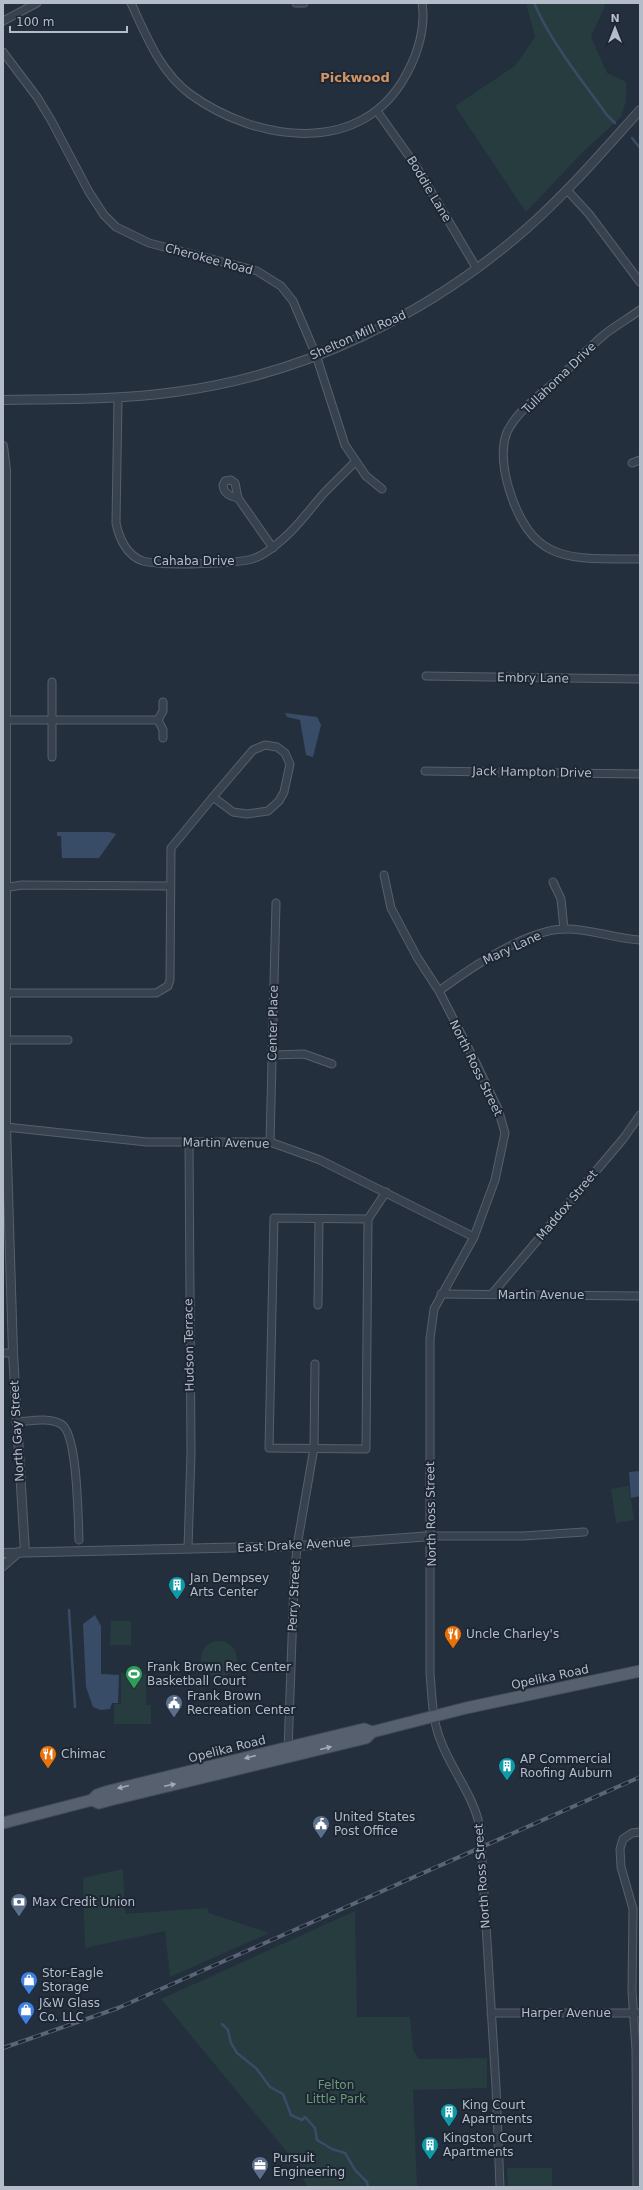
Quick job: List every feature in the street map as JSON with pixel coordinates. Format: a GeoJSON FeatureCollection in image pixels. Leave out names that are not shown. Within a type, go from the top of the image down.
{"type":"FeatureCollection","features":[{"type":"Feature","properties":{"kind":"main road","name":"Opelika Road"},"geometry":{"type":"LineString","coordinates":[[3,1823],[92,1800],[97,1794],[288,1752],[364,1729],[372,1732],[466,1708],[640,1671]]}},
{"type":"Feature","properties":{"kind":"street"},"geometry":{"type":"LineString","coordinates":[[3,21],[37,3]]}},
{"type":"Feature","properties":{"kind":"street"},"geometry":{"type":"LineString","coordinates":[[131,3],[152,49],[168,73],[189,93],[212,108],[237,120],[262,129],[289,133],[316,134],[343,128],[377,111],[400,86],[414,61],[421,34],[422,3]]}},
{"type":"Feature","properties":{"kind":"street"},"geometry":{"type":"LineString","coordinates":[[296,3],[304,3]]}},
{"type":"Feature","properties":{"kind":"street","name":"Cherokee Road"},"geometry":{"type":"LineString","coordinates":[[3,52],[40,102],[89,192],[104,215],[116,227],[149,243],[256,271],[281,286],[293,300],[316,355],[345,445],[355,462],[366,476],[382,489]]}},
{"type":"Feature","properties":{"kind":"street","name":"Shelton Mill Road"},"geometry":{"type":"LineString","coordinates":[[3,400],[118,398],[177,392],[231,382],[272,371],[362,336],[413,311],[477,269],[526,229],[567,190],[640,110]]}},
{"type":"Feature","properties":{"kind":"street","name":"Boddie Lane"},"geometry":{"type":"LineString","coordinates":[[377,111],[416,166],[477,269]]}},
{"type":"Feature","properties":{"kind":"street"},"geometry":{"type":"LineString","coordinates":[[567,190],[589,214],[640,282]]}},
{"type":"Feature","properties":{"kind":"street","name":"Tullahoma Drive"},"geometry":{"type":"LineString","coordinates":[[640,310],[605,335],[524,409],[508,432],[505,441],[504,470],[522,522],[539,544],[565,555],[583,558],[640,559]]}},
{"type":"Feature","properties":{"kind":"street","name":"Cahaba Drive"},"geometry":{"type":"LineString","coordinates":[[118,398],[116,523],[121,541],[127,549],[143,561],[187,563],[226,562],[252,559],[273,548],[289,534],[325,492],[355,462]]}},
{"type":"Feature","properties":{"kind":"street","name":"North Gay Street"},"geometry":{"type":"LineString","coordinates":[[3,446],[5,470],[4,584],[7,720],[5,807],[7,993],[7,1040],[5,1050],[6,1128],[12,1353],[22,1552]]}},
{"type":"Feature","properties":{"kind":"street"},"geometry":{"type":"LineString","coordinates":[[632,463],[640,460]]}},
{"type":"Feature","properties":{"kind":"street"},"geometry":{"type":"LineString","coordinates":[[238,498],[273,548]]}},
{"type":"Feature","properties":{"kind":"street","name":"Embry Lane"},"geometry":{"type":"LineString","coordinates":[[426,676],[640,679]]}},
{"type":"Feature","properties":{"kind":"street"},"geometry":{"type":"LineString","coordinates":[[52,682],[52,757]]}},
{"type":"Feature","properties":{"kind":"street"},"geometry":{"type":"LineString","coordinates":[[158,720],[163,711],[163,702]]}},
{"type":"Feature","properties":{"kind":"street"},"geometry":{"type":"LineString","coordinates":[[7,720],[158,720]]}},
{"type":"Feature","properties":{"kind":"street"},"geometry":{"type":"LineString","coordinates":[[158,720],[163,730],[163,738]]}},
{"type":"Feature","properties":{"kind":"street"},"geometry":{"type":"LineString","coordinates":[[7,993],[156,993],[162,990],[170,980],[170,848],[213,797],[253,750],[266,745],[277,747],[285,753],[290,764],[284,792],[279,801],[268,811],[247,814],[234,812],[213,797]]}},
{"type":"Feature","properties":{"kind":"street","name":"Jack Hampton Drive"},"geometry":{"type":"LineString","coordinates":[[425,771],[640,774]]}},
{"type":"Feature","properties":{"kind":"street","name":"North Ross Street"},"geometry":{"type":"LineString","coordinates":[[384,875],[391,908],[417,957],[439,990],[498,1109],[505,1133],[495,1180],[474,1237],[434,1309],[430,1339],[432,1536],[430,1673],[434,1717],[439,1738],[451,1764],[477,1811],[480,1828],[500,2187]]}},
{"type":"Feature","properties":{"kind":"street"},"geometry":{"type":"LineString","coordinates":[[553,882],[561,899],[564,929]]}},
{"type":"Feature","properties":{"kind":"street"},"geometry":{"type":"LineString","coordinates":[[5,888],[22,885],[170,886]]}},
{"type":"Feature","properties":{"kind":"street","name":"Center Place"},"geometry":{"type":"LineString","coordinates":[[270,1142],[276,903]]}},
{"type":"Feature","properties":{"kind":"street","name":"Mary Lane"},"geometry":{"type":"LineString","coordinates":[[439,990],[469,969],[517,944],[543,933],[564,929],[589,930],[640,940]]}},
{"type":"Feature","properties":{"kind":"street"},"geometry":{"type":"LineString","coordinates":[[7,1040],[68,1040]]}},
{"type":"Feature","properties":{"kind":"street"},"geometry":{"type":"LineString","coordinates":[[273,1055],[304,1054],[332,1064]]}},
{"type":"Feature","properties":{"kind":"street","name":"Maddox Street"},"geometry":{"type":"LineString","coordinates":[[492,1294],[623,1139],[640,1115]]}},
{"type":"Feature","properties":{"kind":"street","name":"Martin Avenue"},"geometry":{"type":"LineString","coordinates":[[6,1128],[147,1142],[270,1142],[320,1160],[474,1237]]}},
{"type":"Feature","properties":{"kind":"street","name":"Hudson Terrace"},"geometry":{"type":"LineString","coordinates":[[188,1548],[191,1454],[189,1141]]}},
{"type":"Feature","properties":{"kind":"street"},"geometry":{"type":"LineString","coordinates":[[368,1219],[274,1218],[269,1448],[366,1449],[368,1219],[386,1192]]}},
{"type":"Feature","properties":{"kind":"street"},"geometry":{"type":"LineString","coordinates":[[318,1305],[319,1219]]}},
{"type":"Feature","properties":{"kind":"street","name":"Martin Avenue"},"geometry":{"type":"LineString","coordinates":[[441,1294],[640,1296]]}},
{"type":"Feature","properties":{"kind":"street"},"geometry":{"type":"LineString","coordinates":[[3,1353],[12,1353]]}},
{"type":"Feature","properties":{"kind":"street","name":"Perry Street"},"geometry":{"type":"LineString","coordinates":[[288,1752],[297,1546],[314,1448],[315,1364]]}},
{"type":"Feature","properties":{"kind":"street"},"geometry":{"type":"LineString","coordinates":[[16,1422],[54,1421],[63,1425],[69,1433],[75,1471],[79,1540]]}},
{"type":"Feature","properties":{"kind":"street","name":"East Drake Avenue"},"geometry":{"type":"LineString","coordinates":[[3,1553],[297,1546],[432,1536],[523,1536],[584,1532]]}},
{"type":"Feature","properties":{"kind":"street"},"geometry":{"type":"LineString","coordinates":[[3,1566],[22,1552]]}},
{"type":"Feature","properties":{"kind":"street"},"geometry":{"type":"LineString","coordinates":[[637,2187],[637,2013],[633,1910],[621,1867],[620,1853],[623,1839],[640,1832]]}},
{"type":"Feature","properties":{"kind":"street","name":"Harper Avenue"},"geometry":{"type":"LineString","coordinates":[[491,2013],[637,2013]]}},
{"type":"Feature","properties":{"kind":"green space"},"geometry":{"type":"Polygon","coordinates":[[[526,3],[606,3],[591,37],[607,73],[626,82],[626,101],[621,117],[583,152],[526,212],[455,106],[515,66],[535,37],[526,3]]]}},
{"type":"Feature","properties":{"kind":"green space"},"geometry":{"type":"Polygon","coordinates":[[[629,1486],[634,1520],[616,1523],[611,1489],[629,1486]]]}},
{"type":"Feature","properties":{"kind":"green space"},"geometry":{"type":"Polygon","coordinates":[[[111,1621],[131,1621],[131,1645],[110,1645],[111,1621]]]}},
{"type":"Feature","properties":{"kind":"green space"},"geometry":{"type":"Polygon","coordinates":[[[223,1641],[232,1646],[236,1652],[236,1666],[232,1672],[223,1677],[215,1677],[206,1672],[202,1666],[201,1655],[206,1646],[212,1642],[223,1641]]]}},
{"type":"Feature","properties":{"kind":"green space","name":"Frank Brown Rec Center Basketball Court"},"geometry":{"type":"Polygon","coordinates":[[[121,1673],[146,1674],[146,1705],[151,1705],[151,1724],[114,1724],[114,1704],[121,1704],[121,1673]]]}},
{"type":"Feature","properties":{"kind":"green space"},"geometry":{"type":"Polygon","coordinates":[[[123,1869],[125,1914],[207,1908],[209,1913],[269,1933],[170,1977],[165,1931],[85,1948],[83,1878],[123,1869]]]}},
{"type":"Feature","properties":{"kind":"green space","name":"Felton Little Park"},"geometry":{"type":"Polygon","coordinates":[[[355,1911],[357,2017],[410,2017],[413,2050],[419,2059],[487,2058],[487,2088],[413,2090],[417,2187],[308,2187],[286,2151],[161,1999],[355,1911]]]}},
{"type":"Feature","properties":{"kind":"green space"},"geometry":{"type":"Polygon","coordinates":[[[507,2168],[552,2168],[552,2187],[508,2187],[507,2168]]]}},
{"type":"Feature","properties":{"kind":"water"},"geometry":{"type":"Polygon","coordinates":[[[285,713],[317,717],[321,725],[313,757],[306,755],[300,720],[287,717],[285,713]]]}},
{"type":"Feature","properties":{"kind":"water"},"geometry":{"type":"Polygon","coordinates":[[[57,832],[109,832],[116,834],[99,858],[62,858],[61,836],[57,836],[57,832]]]}},
{"type":"Feature","properties":{"kind":"water"},"geometry":{"type":"Polygon","coordinates":[[[640,1471],[640,1496],[631,1498],[629,1472],[640,1471]]]}},
{"type":"Feature","properties":{"kind":"water"},"geometry":{"type":"Polygon","coordinates":[[[95,1615],[101,1626],[101,1674],[119,1675],[118,1703],[112,1703],[110,1709],[101,1710],[93,1707],[86,1687],[83,1624],[95,1615]]]}},
{"type":"Feature","properties":{"kind":"waterway"},"geometry":{"type":"LineString","coordinates":[[534,3],[558,47],[607,115],[615,123]]}},
{"type":"Feature","properties":{"kind":"waterway"},"geometry":{"type":"LineString","coordinates":[[632,138],[640,148]]}},
{"type":"Feature","properties":{"kind":"waterway"},"geometry":{"type":"LineString","coordinates":[[69,1610],[75,1707]]}},
{"type":"Feature","properties":{"kind":"waterway"},"geometry":{"type":"LineString","coordinates":[[222,2024],[228,2030],[231,2043],[237,2053],[256,2068],[270,2087],[283,2094],[291,2115],[302,2120],[305,2117],[315,2128],[317,2140],[332,2149],[345,2153],[355,2170],[367,2182],[368,2187]]}},
{"type":"Feature","properties":{"kind":"railway"},"geometry":{"type":"LineString","coordinates":[[3,2048],[118,2008],[640,1777]]}},
{"type":"Feature","properties":{"kind":"place","name":"Jan Dempsey Arts Center"},"geometry":{"type":"Point","coordinates":[177,1600]}},
{"type":"Feature","properties":{"kind":"place","name":"Uncle Charley's"},"geometry":{"type":"Point","coordinates":[453,1649]}},
{"type":"Feature","properties":{"kind":"place","name":"Frank Brown Rec Center Basketball Court"},"geometry":{"type":"Point","coordinates":[134,1689]}},
{"type":"Feature","properties":{"kind":"place","name":"Frank Brown Recreation Center"},"geometry":{"type":"Point","coordinates":[174,1718]}},
{"type":"Feature","properties":{"kind":"place","name":"Chimac"},"geometry":{"type":"Point","coordinates":[48,1769]}},
{"type":"Feature","properties":{"kind":"place","name":"AP Commercial Roofing Auburn"},"geometry":{"type":"Point","coordinates":[507,1781]}},
{"type":"Feature","properties":{"kind":"place","name":"United States Post Office"},"geometry":{"type":"Point","coordinates":[321,1839]}},
{"type":"Feature","properties":{"kind":"place","name":"Max Credit Union"},"geometry":{"type":"Point","coordinates":[19,1917]}},
{"type":"Feature","properties":{"kind":"place","name":"Stor-Eagle Storage"},"geometry":{"type":"Point","coordinates":[29,1995]}},
{"type":"Feature","properties":{"kind":"place","name":"J&W Glass Co. LLC"},"geometry":{"type":"Point","coordinates":[26,2025]}},
{"type":"Feature","properties":{"kind":"place","name":"King Court Apartments"},"geometry":{"type":"Point","coordinates":[449,2127]}},
{"type":"Feature","properties":{"kind":"place","name":"Kingston Court Apartments"},"geometry":{"type":"Point","coordinates":[430,2160]}},
{"type":"Feature","properties":{"kind":"place","name":"Pursuit Engineering"},"geometry":{"type":"Point","coordinates":[260,2180]}},
{"type":"Feature","properties":{"kind":"district","name":"Pickwood"},"geometry":{"type":"Point","coordinates":[355,77]}}]}
